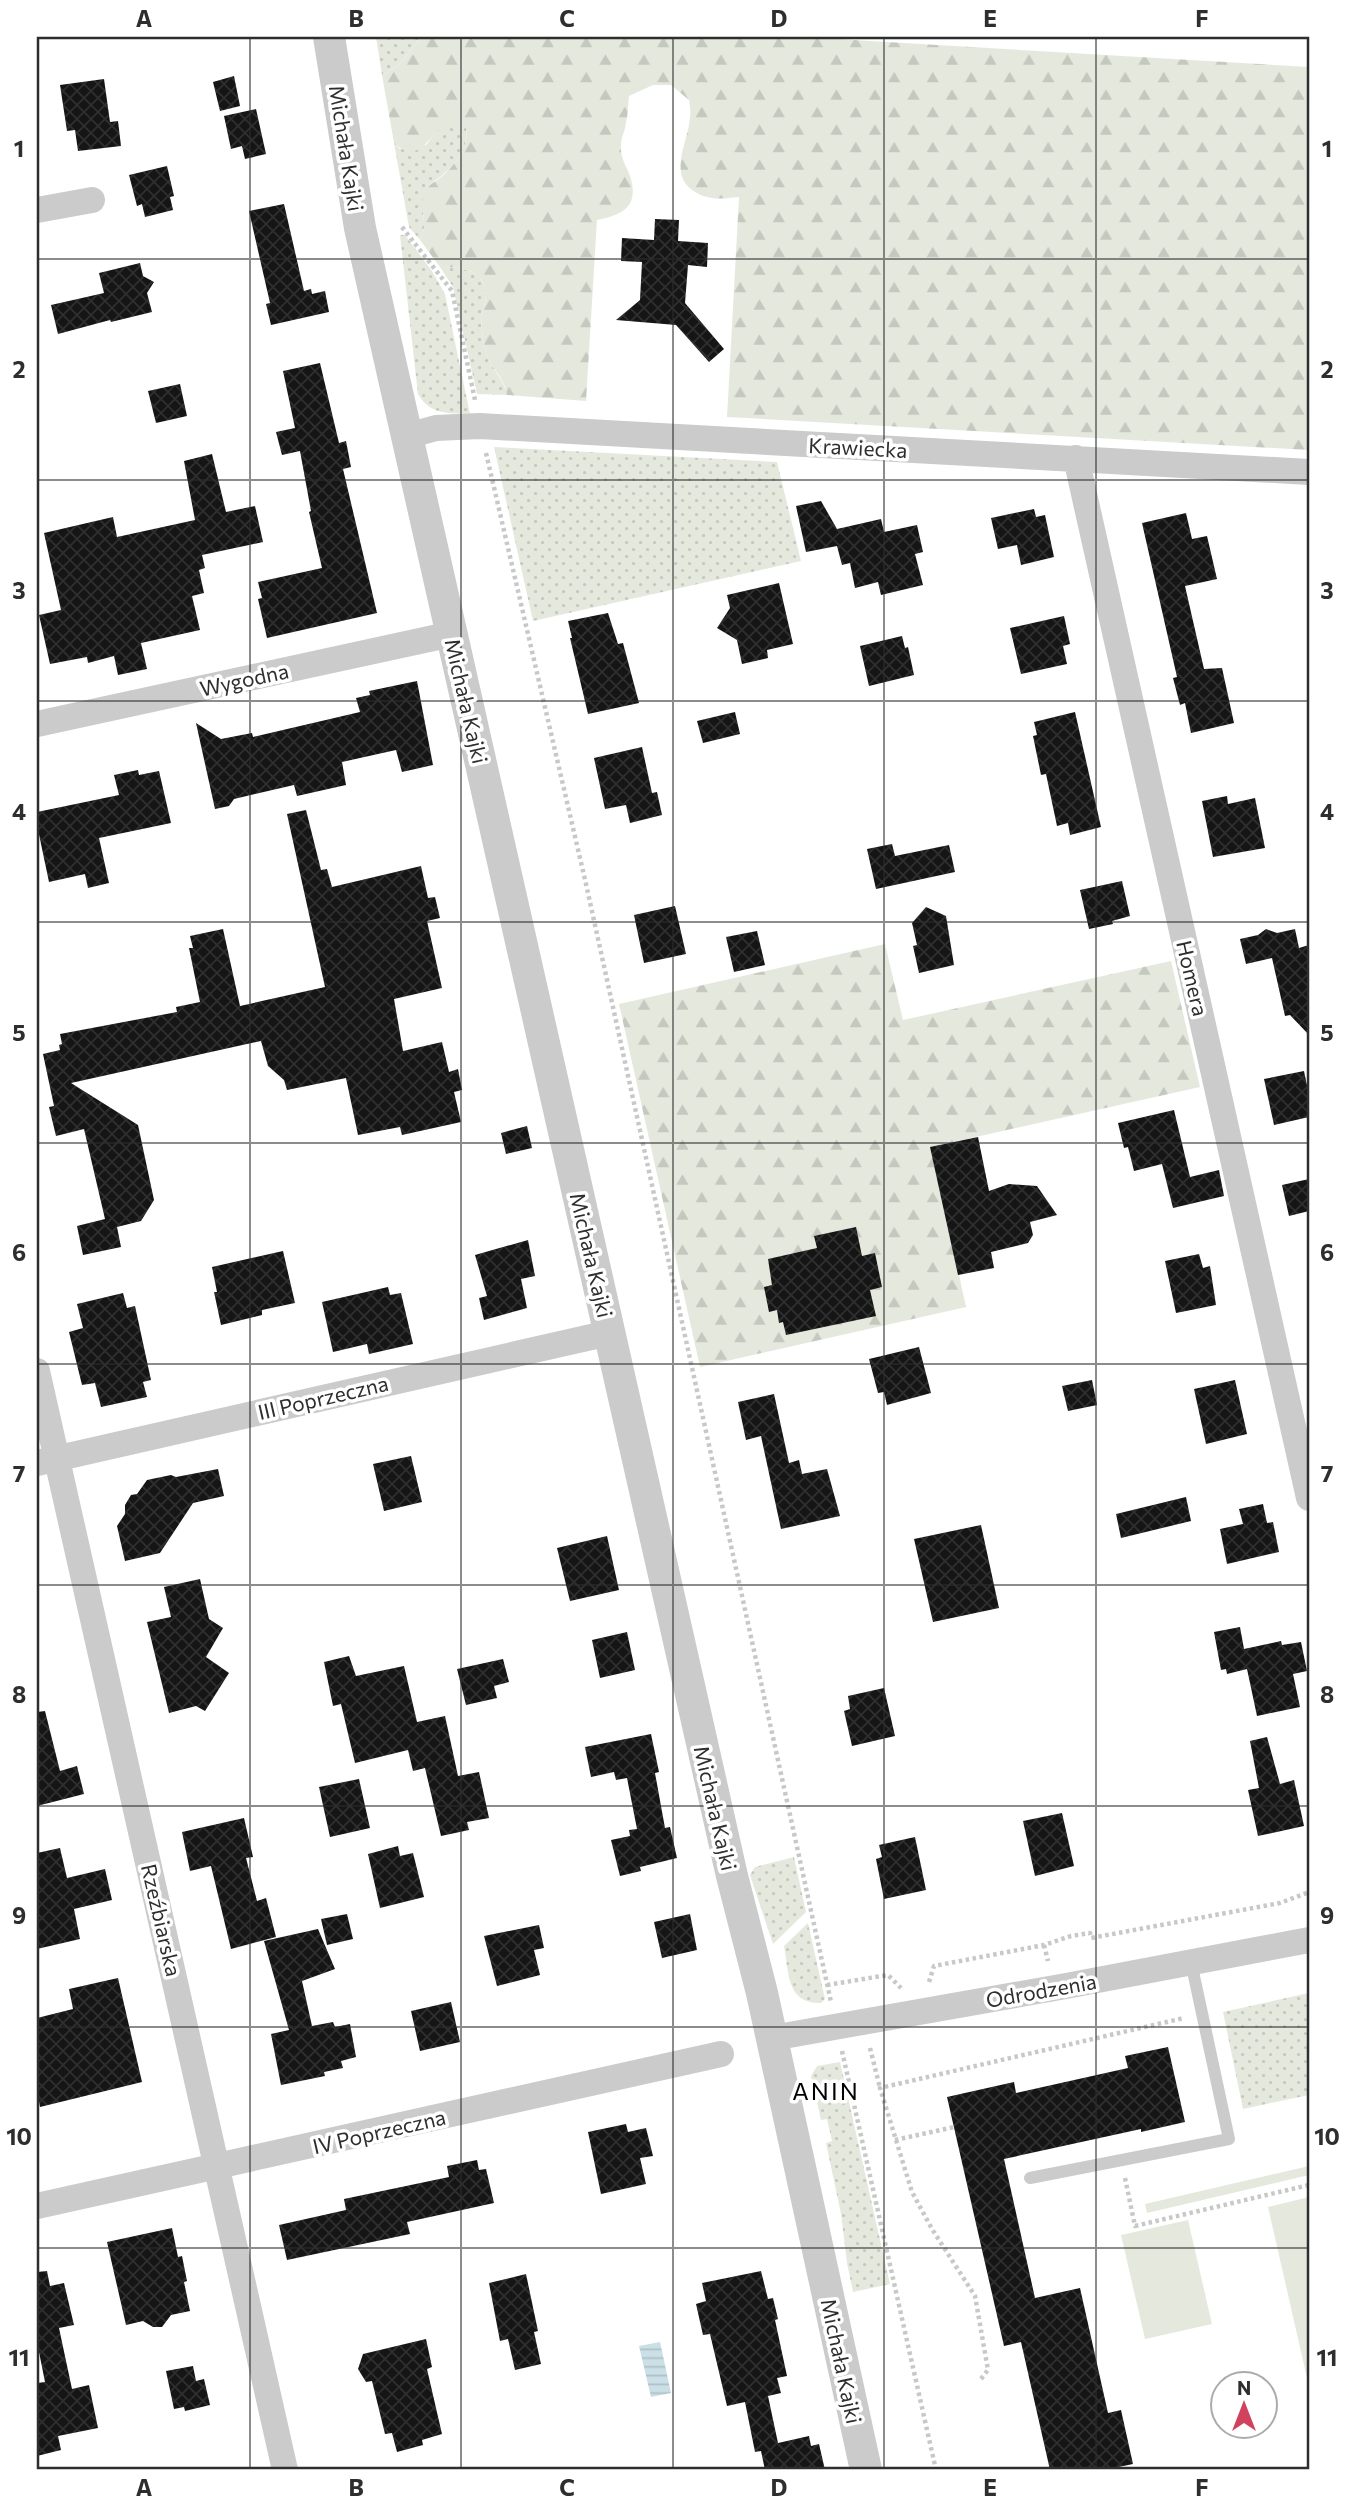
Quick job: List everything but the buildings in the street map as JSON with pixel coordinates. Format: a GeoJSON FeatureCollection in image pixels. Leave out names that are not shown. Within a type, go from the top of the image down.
{"type":"FeatureCollection","features":[{"type":"Feature","properties":{"kind":"street","name":"Michała Kajki"},"geometry":{"type":"LineString","coordinates":[[329,37],[360,228],[732,1876],[772,2038],[866,2470]]}},
{"type":"Feature","properties":{"kind":"street"},"geometry":{"type":"LineString","coordinates":[[37,210],[92,200]]}},
{"type":"Feature","properties":{"kind":"street","name":"Krawiecka"},"geometry":{"type":"LineString","coordinates":[[407,436],[436,428],[480,426],[1309,472]]}},
{"type":"Feature","properties":{"kind":"street","name":"Homera"},"geometry":{"type":"LineString","coordinates":[[1076,458],[1309,1498]]}},
{"type":"Feature","properties":{"kind":"street","name":"Wygodna"},"geometry":{"type":"LineString","coordinates":[[37,724],[452,634]]}},
{"type":"Feature","properties":{"kind":"street","name":"III Poprzeczna"},"geometry":{"type":"LineString","coordinates":[[47,1461],[318,1397],[609,1333]]}},
{"type":"Feature","properties":{"kind":"street","name":"Rzeźbiarska"},"geometry":{"type":"LineString","coordinates":[[37,1371],[47,1461],[217,2167],[285,2470]]}},
{"type":"Feature","properties":{"kind":"street","name":"Odrodzenia"},"geometry":{"type":"LineString","coordinates":[[772,2038],[1309,1940]]}},
{"type":"Feature","properties":{"kind":"street","name":"IV Poprzeczna"},"geometry":{"type":"LineString","coordinates":[[37,2206],[721,2054]]}},
{"type":"Feature","properties":{"kind":"lane"},"geometry":{"type":"LineString","coordinates":[[1030,2178],[1229,2139],[1191,1962]]}},
{"type":"Feature","properties":{"kind":"path"},"geometry":{"type":"LineString","coordinates":[[402,228],[452,291],[480,426],[586,884],[831,2003]]}},
{"type":"Feature","properties":{"kind":"path"},"geometry":{"type":"LineString","coordinates":[[919,1985],[929,1984],[934,1966],[1044,1945],[1071,1936],[1090,1933],[1091,1938],[1280,1903],[1309,1892]]}},
{"type":"Feature","properties":{"kind":"path"},"geometry":{"type":"LineString","coordinates":[[827,1985],[888,1975],[900,1988],[909,1987]]}},
{"type":"Feature","properties":{"kind":"path"},"geometry":{"type":"LineString","coordinates":[[880,2088],[1202,2014]]}},
{"type":"Feature","properties":{"kind":"path"},"geometry":{"type":"LineString","coordinates":[[868,2040],[912,2192],[975,2296],[988,2370],[981,2379]]}},
{"type":"Feature","properties":{"kind":"path"},"geometry":{"type":"LineString","coordinates":[[841,2046],[936,2470]]}},
{"type":"Feature","properties":{"kind":"path"},"geometry":{"type":"LineString","coordinates":[[895,2140],[954,2127]]}},
{"type":"Feature","properties":{"kind":"path"},"geometry":{"type":"LineString","coordinates":[[1121,2160],[1135,2226],[1309,2185]]}},
{"type":"Feature","properties":{"kind":"green space"},"geometry":{"type":"Polygon","coordinates":[[[376,37],[425,37],[420,39],[398,66],[382,75],[376,37]]]}},
{"type":"Feature","properties":{"kind":"green space"},"geometry":{"type":"Polygon","coordinates":[[[425,37],[468,40],[475,37],[803,37],[1309,67],[1309,450],[727,417],[739,197],[709,198],[698,194],[685,183],[681,165],[689,126],[690,104],[689,100],[671,85],[653,85],[629,96],[621,150],[633,195],[627,208],[597,220],[586,401],[507,395],[484,346],[482,321],[485,286],[470,271],[440,267],[420,240],[424,226],[424,194],[460,156],[466,142],[466,128],[455,123],[446,125],[415,151],[406,151],[394,143],[382,75],[398,66],[420,39],[425,37]]]}},
{"type":"Feature","properties":{"kind":"green space"},"geometry":{"type":"Polygon","coordinates":[[[449,122],[457,122],[466,127],[465,145],[450,168],[428,186],[423,207],[424,229],[420,240],[409,227],[394,143],[400,149],[426,145],[439,128],[449,122]]]}},
{"type":"Feature","properties":{"kind":"green space"},"geometry":{"type":"Polygon","coordinates":[[[400,235],[405,235],[432,271],[445,294],[470,414],[447,413],[434,409],[418,394],[400,235]]]}},
{"type":"Feature","properties":{"kind":"green space"},"geometry":{"type":"Polygon","coordinates":[[[440,267],[470,271],[485,286],[482,321],[484,346],[507,395],[477,394],[453,287],[440,267]]]}},
{"type":"Feature","properties":{"kind":"green space"},"geometry":{"type":"Polygon","coordinates":[[[494,447],[777,462],[801,561],[533,621],[494,447]]]}},
{"type":"Feature","properties":{"kind":"green space"},"geometry":{"type":"Polygon","coordinates":[[[885,944],[903,1020],[1171,961],[1200,1087],[931,1147],[966,1307],[700,1367],[619,1004],[885,944]]]}},
{"type":"Feature","properties":{"kind":"green space"},"geometry":{"type":"Polygon","coordinates":[[[794,1857],[806,1912],[773,1944],[750,1875],[755,1867],[794,1857]]]}},
{"type":"Feature","properties":{"kind":"green space"},"geometry":{"type":"Polygon","coordinates":[[[808,1923],[825,1999],[821,2003],[810,2002],[795,1992],[787,1966],[784,1946],[808,1923]]]}},
{"type":"Feature","properties":{"kind":"green space"},"geometry":{"type":"Polygon","coordinates":[[[1309,1993],[1309,2095],[1243,2109],[1223,2012],[1309,1993]]]}},
{"type":"Feature","properties":{"kind":"green space"},"geometry":{"type":"Polygon","coordinates":[[[840,2062],[890,2284],[853,2292],[841,2214],[826,2143],[832,2141],[827,2119],[821,2120],[811,2076],[817,2066],[840,2062]]]}},
{"type":"Feature","properties":{"kind":"green space"},"geometry":{"type":"Polygon","coordinates":[[[1309,2166],[1309,2175],[1147,2213],[1145,2204],[1309,2166]]]}},
{"type":"Feature","properties":{"kind":"green space"},"geometry":{"type":"Polygon","coordinates":[[[1309,2197],[1309,2377],[1307,2378],[1268,2207],[1309,2197]]]}},
{"type":"Feature","properties":{"kind":"green space"},"geometry":{"type":"Polygon","coordinates":[[[1188,2220],[1212,2324],[1145,2339],[1121,2235],[1188,2220]]]}},
{"type":"Feature","properties":{"kind":"shaded area"},"geometry":{"type":"Polygon","coordinates":[[[660,2342],[671,2393],[651,2397],[639,2346],[660,2342]]]}},
{"type":"Feature","properties":{"kind":"district","name":"ANIN"},"geometry":{"type":"Point","coordinates":[826,2090]}}]}
